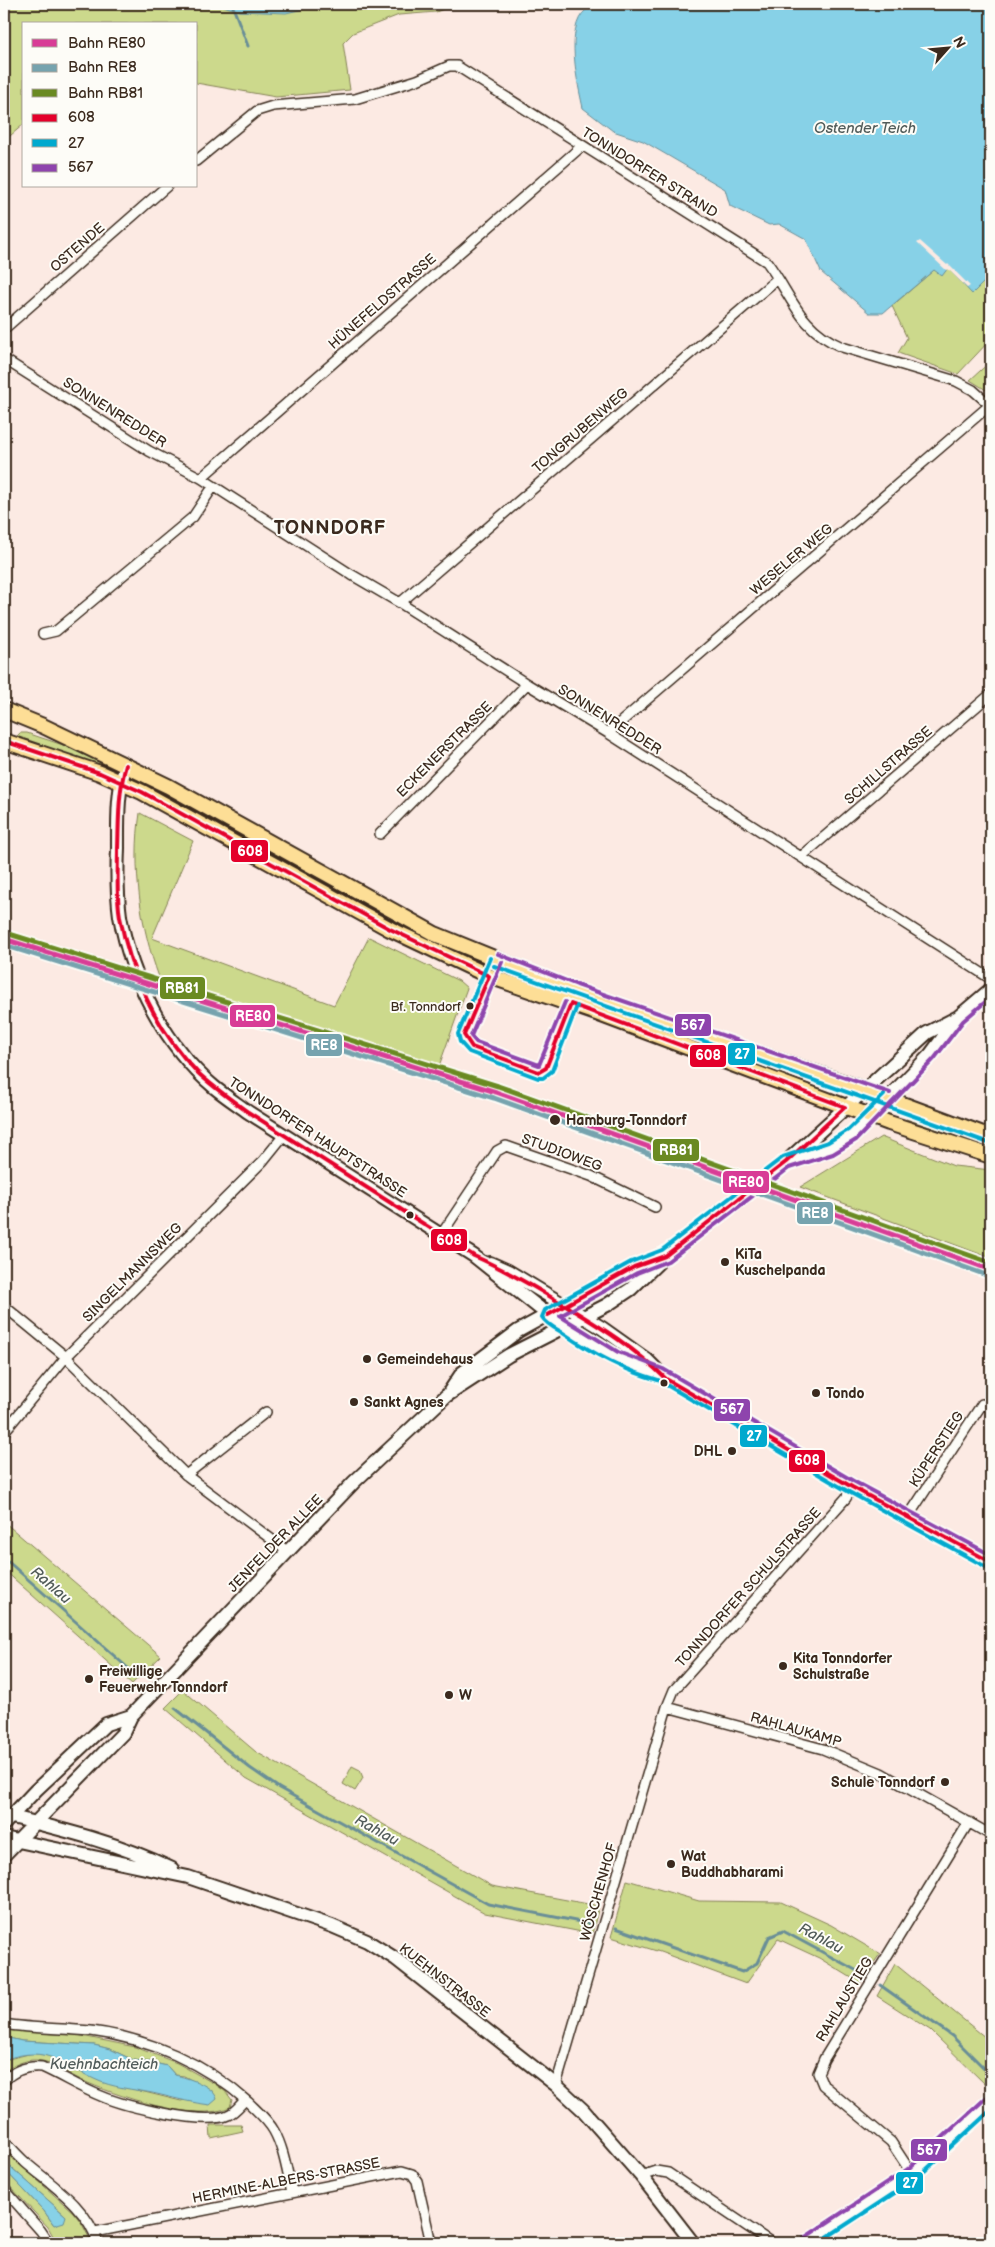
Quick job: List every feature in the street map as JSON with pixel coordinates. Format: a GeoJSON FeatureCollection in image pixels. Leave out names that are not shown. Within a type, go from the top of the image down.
{"type":"FeatureCollection","features":[{"type":"Feature","properties":{"kind":"main road"},"geometry":{"type":"LineString","coordinates":[[4,710],[126,765],[177,791],[435,934],[575,991],[863,1090],[991,1137]]}},
{"type":"Feature","properties":{"kind":"main road"},"geometry":{"type":"LineString","coordinates":[[4,741],[63,759],[121,782],[161,801],[390,929],[480,972],[509,984],[599,1014],[872,1117],[991,1156]]}},
{"type":"Feature","properties":{"kind":"main road","name":"TONNDORFER HAUPTSTRASSE"},"geometry":{"type":"LineString","coordinates":[[126,765],[121,782],[118,833],[118,898],[125,938],[141,984],[169,1036],[214,1087],[248,1112],[474,1256],[563,1326],[619,1360],[640,1369],[660,1374],[852,1487],[991,1562]]}},
{"type":"Feature","properties":{"kind":"main road"},"geometry":{"type":"LineString","coordinates":[[665,1256],[786,1162],[927,1033],[958,1017],[991,989]]}},
{"type":"Feature","properties":{"kind":"main road"},"geometry":{"type":"LineString","coordinates":[[786,1162],[831,1148],[852,1135],[872,1117],[930,1055],[958,1017]]}},
{"type":"Feature","properties":{"kind":"main road","name":"TONNDORFER HAUPTSTRASSE"},"geometry":{"type":"LineString","coordinates":[[474,1256],[508,1271],[583,1317],[647,1360],[660,1374]]}},
{"type":"Feature","properties":{"kind":"main road","name":"JENFELDER ALLEE"},"geometry":{"type":"LineString","coordinates":[[446,1396],[462,1372],[518,1331],[565,1307],[634,1267],[665,1256]]}},
{"type":"Feature","properties":{"kind":"main road","name":"JENFELDER ALLEE"},"geometry":{"type":"LineString","coordinates":[[4,1855],[123,1732],[131,1716],[286,1551],[354,1482],[446,1396],[509,1355],[607,1305],[631,1289],[665,1256]]}},
{"type":"Feature","properties":{"kind":"main road","name":"JENFELDER ALLEE"},"geometry":{"type":"LineString","coordinates":[[6,1819],[106,1724],[131,1716]]}},
{"type":"Feature","properties":{"kind":"main road","name":"KUEHNSTRASSE"},"geometry":{"type":"LineString","coordinates":[[6,1819],[36,1823],[75,1832],[154,1860],[188,1876],[367,1940],[396,1959],[556,2085],[583,2110],[641,2176],[692,2243]]}},
{"type":"Feature","properties":{"kind":"main road","name":"KUEHNSTRASSE"},"geometry":{"type":"LineString","coordinates":[[4,1838],[188,1876]]}},
{"type":"Feature","properties":{"kind":"street","name":"TONNDORFER STRAND"},"geometry":{"type":"LineString","coordinates":[[198,159],[258,111],[273,106],[355,99],[417,80],[449,66],[457,66],[767,262],[811,328],[824,340],[956,381],[973,390],[991,406]]}},
{"type":"Feature","properties":{"kind":"street","name":"HÜNEFELDSTRASSE"},"geometry":{"type":"LineString","coordinates":[[201,478],[582,146]]}},
{"type":"Feature","properties":{"kind":"street","name":"OSTENDE"},"geometry":{"type":"LineString","coordinates":[[4,329],[165,188]]}},
{"type":"Feature","properties":{"kind":"street","name":"TONGRUBENWEG"},"geometry":{"type":"LineString","coordinates":[[400,603],[778,279]]}},
{"type":"Feature","properties":{"kind":"street","name":"SONNENREDDER"},"geometry":{"type":"LineString","coordinates":[[4,359],[149,451],[201,478],[352,575],[608,733],[991,979]]}},
{"type":"Feature","properties":{"kind":"street","name":"WESELER WEG"},"geometry":{"type":"LineString","coordinates":[[608,733],[991,406]]}},
{"type":"Feature","properties":{"kind":"street"},"geometry":{"type":"LineString","coordinates":[[44,634],[56,631],[193,517],[213,486]]}},
{"type":"Feature","properties":{"kind":"street","name":"ECKENERSTRASSE"},"geometry":{"type":"LineString","coordinates":[[380,834],[527,684]]}},
{"type":"Feature","properties":{"kind":"street","name":"SCHILLSTRASSE"},"geometry":{"type":"LineString","coordinates":[[802,856],[991,694]]}},
{"type":"Feature","properties":{"kind":"street","name":"SINGELMANNSWEG"},"geometry":{"type":"LineString","coordinates":[[4,1432],[66,1357],[263,1160],[284,1135]]}},
{"type":"Feature","properties":{"kind":"street","name":"STUDIOWEG"},"geometry":{"type":"LineString","coordinates":[[441,1235],[498,1149],[506,1146],[591,1176],[654,1207]]}},
{"type":"Feature","properties":{"kind":"street"},"geometry":{"type":"LineString","coordinates":[[4,1306],[66,1357],[186,1475],[286,1551]]}},
{"type":"Feature","properties":{"kind":"street","name":"KÜPERSTIEG"},"geometry":{"type":"LineString","coordinates":[[908,1517],[982,1404],[991,1407]]}},
{"type":"Feature","properties":{"kind":"street"},"geometry":{"type":"LineString","coordinates":[[186,1475],[266,1412]]}},
{"type":"Feature","properties":{"kind":"street","name":"TONNDORFER SCHULSTRASSE"},"geometry":{"type":"LineString","coordinates":[[667,1707],[674,1690],[846,1498],[852,1487]]}},
{"type":"Feature","properties":{"kind":"street","name":"RAHLAUKAMP"},"geometry":{"type":"LineString","coordinates":[[667,1707],[823,1749],[881,1773],[991,1835]]}},
{"type":"Feature","properties":{"kind":"street","name":"WÖSCHENHOF"},"geometry":{"type":"LineString","coordinates":[[556,2085],[667,1707]]}},
{"type":"Feature","properties":{"kind":"street","name":"RAHLAUSTIEG"},"geometry":{"type":"LineString","coordinates":[[912,2174],[891,2142],[823,2085],[818,2073],[828,2052],[969,1822]]}},
{"type":"Feature","properties":{"kind":"street"},"geometry":{"type":"LineString","coordinates":[[4,2024],[92,2032],[140,2042],[218,2078],[245,2100],[273,2129],[278,2139],[292,2192]]}},
{"type":"Feature","properties":{"kind":"street"},"geometry":{"type":"LineString","coordinates":[[4,2081],[21,2070],[33,2067],[42,2068],[102,2097],[124,2104],[175,2115],[214,2118],[227,2115],[245,2100]]}},
{"type":"Feature","properties":{"kind":"street"},"geometry":{"type":"LineString","coordinates":[[807,2243],[912,2174],[991,2102]]}},
{"type":"Feature","properties":{"kind":"street"},"geometry":{"type":"LineString","coordinates":[[4,2140],[23,2161],[75,2204],[95,2232],[98,2243]]}},
{"type":"Feature","properties":{"kind":"street","name":"HERMINE-ALBERS-STRASSE"},"geometry":{"type":"LineString","coordinates":[[95,2232],[399,2171],[409,2172],[415,2177],[419,2186],[431,2243]]}},
{"type":"Feature","properties":{"kind":"street"},"geometry":{"type":"LineString","coordinates":[[641,2176],[656,2171],[668,2173],[772,2243]]}},
{"type":"Feature","properties":{"kind":"street"},"geometry":{"type":"LineString","coordinates":[[4,2189],[41,2231],[49,2243]]}},
{"type":"Feature","properties":{"kind":"green space"},"geometry":{"type":"Polygon","coordinates":[[[4,4],[456,4],[436,12],[399,15],[353,33],[343,43],[350,90],[276,97],[198,83],[198,22],[22,22],[22,126],[4,141],[4,4]]]}},
{"type":"Feature","properties":{"kind":"green space"},"geometry":{"type":"Polygon","coordinates":[[[991,104],[991,339],[958,374],[898,353],[907,338],[892,306],[934,270],[991,104]]]}},
{"type":"Feature","properties":{"kind":"green space"},"geometry":{"type":"Polygon","coordinates":[[[991,361],[991,393],[970,380],[991,361]]]}},
{"type":"Feature","properties":{"kind":"green space"},"geometry":{"type":"Polygon","coordinates":[[[20,733],[27,733],[90,754],[111,766],[110,769],[16,737],[20,733]]]}},
{"type":"Feature","properties":{"kind":"green space"},"geometry":{"type":"Polygon","coordinates":[[[169,794],[384,913],[491,965],[487,969],[448,952],[372,913],[168,798],[169,794]]]}},
{"type":"Feature","properties":{"kind":"green space"},"geometry":{"type":"Polygon","coordinates":[[[140,813],[193,841],[152,938],[334,1005],[369,937],[459,981],[467,988],[439,1066],[159,977],[152,958],[139,896],[137,854],[140,813]]]}},
{"type":"Feature","properties":{"kind":"green space"},"geometry":{"type":"Polygon","coordinates":[[[616,1009],[830,1084],[829,1089],[741,1056],[715,1051],[617,1013],[616,1009]]]}},
{"type":"Feature","properties":{"kind":"green space"},"geometry":{"type":"Polygon","coordinates":[[[906,1119],[991,1147],[991,1151],[903,1122],[906,1119]]]}},
{"type":"Feature","properties":{"kind":"green space"},"geometry":{"type":"Polygon","coordinates":[[[881,1137],[954,1166],[991,1170],[991,1258],[800,1187],[881,1137]]]}},
{"type":"Feature","properties":{"kind":"green space"},"geometry":{"type":"Polygon","coordinates":[[[4,1522],[161,1656],[132,1684],[4,1570],[4,1522]]]}},
{"type":"Feature","properties":{"kind":"green space"},"geometry":{"type":"Polygon","coordinates":[[[183,1690],[256,1752],[492,1886],[599,1906],[592,1934],[485,1913],[246,1778],[165,1708],[183,1690]]]}},
{"type":"Feature","properties":{"kind":"green space"},"geometry":{"type":"Polygon","coordinates":[[[352,1766],[360,1770],[363,1778],[355,1791],[343,1784],[352,1766]]]}},
{"type":"Feature","properties":{"kind":"green space"},"geometry":{"type":"Polygon","coordinates":[[[627,1880],[699,1901],[781,1902],[831,1925],[880,1954],[860,1983],[819,1958],[778,1939],[746,1984],[660,1952],[611,1937],[627,1880]]]}},
{"type":"Feature","properties":{"kind":"green space"},"geometry":{"type":"Polygon","coordinates":[[[895,1964],[991,2042],[991,2086],[989,2088],[930,2030],[877,1996],[895,1964]]]}},
{"type":"Feature","properties":{"kind":"green space"},"geometry":{"type":"Polygon","coordinates":[[[4,2029],[77,2035],[135,2047],[177,2063],[215,2084],[226,2092],[232,2100],[230,2107],[215,2111],[197,2112],[156,2106],[96,2086],[42,2061],[32,2060],[23,2062],[4,2072],[4,2060],[33,2053],[58,2058],[100,2081],[181,2101],[214,2092],[184,2076],[175,2075],[167,2066],[133,2060],[110,2049],[94,2045],[22,2041],[4,2037],[4,2029]]]}},
{"type":"Feature","properties":{"kind":"green space"},"geometry":{"type":"Polygon","coordinates":[[[210,2125],[241,2125],[243,2131],[211,2138],[210,2125]]]}},
{"type":"Feature","properties":{"kind":"green space"},"geometry":{"type":"Polygon","coordinates":[[[4,2150],[73,2212],[81,2222],[92,2243],[85,2243],[79,2239],[70,2243],[57,2243],[48,2227],[4,2180],[4,2169],[44,2211],[54,2225],[66,2216],[4,2161],[4,2150]]]}},
{"type":"Feature","properties":{"kind":"water"},"geometry":{"type":"Polygon","coordinates":[[[217,4],[325,4],[286,13],[239,11],[217,4]]]}},
{"type":"Feature","properties":{"kind":"water","name":"Ostender Teich"},"geometry":{"type":"Polygon","coordinates":[[[600,4],[991,4],[991,275],[972,294],[948,268],[942,276],[934,270],[883,313],[869,313],[821,272],[806,239],[779,224],[769,225],[730,206],[725,189],[643,141],[613,131],[583,108],[574,57],[576,29],[579,18],[586,10],[600,4]]]}},
{"type":"Feature","properties":{"kind":"water","name":"Kuehnbachteich"},"geometry":{"type":"Polygon","coordinates":[[[4,2037],[22,2041],[94,2045],[110,2049],[133,2060],[167,2066],[175,2075],[193,2080],[205,2086],[215,2094],[217,2099],[210,2105],[116,2086],[87,2076],[44,2055],[19,2055],[4,2060],[4,2037]]]}},
{"type":"Feature","properties":{"kind":"water"},"geometry":{"type":"Polygon","coordinates":[[[4,2161],[66,2216],[64,2222],[54,2225],[44,2211],[4,2169],[4,2161]]]}},
{"type":"Feature","properties":{"kind":"pier"},"geometry":{"type":"Polygon","coordinates":[[[920,241],[948,264],[970,286],[967,288],[948,269],[946,270],[917,243],[920,241]]]}},
{"type":"Feature","properties":{"kind":"waterway"},"geometry":{"type":"LineString","coordinates":[[233,7],[248,46]]}},
{"type":"Feature","properties":{"kind":"waterway","name":"Rahlau"},"geometry":{"type":"LineString","coordinates":[[4,1558],[129,1669]]}},
{"type":"Feature","properties":{"kind":"waterway","name":"Rahlau"},"geometry":{"type":"LineString","coordinates":[[175,1708],[250,1768],[279,1788],[488,1904],[591,1924]]}},
{"type":"Feature","properties":{"kind":"waterway","name":"Rahlau"},"geometry":{"type":"LineString","coordinates":[[616,1928],[742,1972],[757,1963],[769,1937],[783,1931],[861,1973]]}},
{"type":"Feature","properties":{"kind":"waterway","name":"Rahlau"},"geometry":{"type":"LineString","coordinates":[[880,1985],[952,2036],[991,2075]]}},
{"type":"Feature","properties":{"kind":"rail line","name":"RB81"},"geometry":{"type":"LineString","coordinates":[[6,933],[498,1086],[991,1263]]}},
{"type":"Feature","properties":{"kind":"rail line","name":"RE80"},"geometry":{"type":"LineString","coordinates":[[4,939],[496,1092],[991,1270]]}},
{"type":"Feature","properties":{"kind":"rail line","name":"RE8"},"geometry":{"type":"LineString","coordinates":[[4,945],[494,1098],[989,1276]]}},
{"type":"Feature","properties":{"kind":"transit line","name":"608"},"geometry":{"type":"LineString","coordinates":[[4,741],[100,773],[142,792],[390,929],[489,976]]}},
{"type":"Feature","properties":{"kind":"transit line","name":"608"},"geometry":{"type":"LineString","coordinates":[[126,765],[119,806],[118,882],[120,917],[131,959],[147,1000],[170,1038],[197,1072],[248,1112],[474,1256],[531,1285],[605,1330],[643,1358],[666,1379],[852,1487],[991,1562]]}},
{"type":"Feature","properties":{"kind":"transit line","name":"567"},"geometry":{"type":"LineString","coordinates":[[498,954],[577,985],[890,1093]]}},
{"type":"Feature","properties":{"kind":"transit line","name":"27"},"geometry":{"type":"LineString","coordinates":[[490,958],[458,1034],[460,1042],[469,1052],[538,1078],[543,1078],[552,1071],[577,1006]]}},
{"type":"Feature","properties":{"kind":"transit line","name":"567"},"geometry":{"type":"LineString","coordinates":[[502,962],[471,1036],[476,1042],[539,1065],[565,1002]]}},
{"type":"Feature","properties":{"kind":"transit line","name":"27"},"geometry":{"type":"LineString","coordinates":[[494,966],[989,1143]]}},
{"type":"Feature","properties":{"kind":"transit line","name":"608"},"geometry":{"type":"LineString","coordinates":[[489,976],[464,1035],[472,1047],[539,1072],[546,1068],[571,1004]]}},
{"type":"Feature","properties":{"kind":"transit line","name":"567"},"geometry":{"type":"LineString","coordinates":[[991,997],[963,1021],[934,1059],[856,1140],[833,1154],[789,1168],[668,1261],[637,1273],[560,1316],[618,1352],[663,1369],[855,1482],[991,1555]]}},
{"type":"Feature","properties":{"kind":"transit line","name":"608"},"geometry":{"type":"LineString","coordinates":[[571,1004],[845,1107]]}},
{"type":"Feature","properties":{"kind":"transit line","name":"27"},"geometry":{"type":"LineString","coordinates":[[884,1095],[848,1130],[828,1142],[783,1157],[662,1250],[631,1262],[545,1310],[542,1317],[551,1326],[597,1354],[620,1366],[658,1380],[849,1492],[988,1568]]}},
{"type":"Feature","properties":{"kind":"transit line","name":"608"},"geometry":{"type":"LineString","coordinates":[[548,1315],[634,1267],[665,1256],[786,1162],[845,1107]]}},
{"type":"Feature","properties":{"kind":"transit line","name":"567"},"geometry":{"type":"LineString","coordinates":[[804,2238],[908,2169],[987,2097]]}},
{"type":"Feature","properties":{"kind":"transit line","name":"27"},"geometry":{"type":"LineString","coordinates":[[818,2243],[916,2179],[991,2110]]}},
{"type":"Feature","properties":{"kind":"place","name":"Bf. Tonndorf"},"geometry":{"type":"Point","coordinates":[470,1006]}},
{"type":"Feature","properties":{"kind":"place","name":"Hamburg-Tonndorf"},"geometry":{"type":"Point","coordinates":[555,1120]}},
{"type":"Feature","properties":{"kind":"place","name":"KiTa Kuschelpanda"},"geometry":{"type":"Point","coordinates":[725,1262]}},
{"type":"Feature","properties":{"kind":"place","name":"Gemeindehaus"},"geometry":{"type":"Point","coordinates":[367,1359]}},
{"type":"Feature","properties":{"kind":"place","name":"Tondo"},"geometry":{"type":"Point","coordinates":[816,1393]}},
{"type":"Feature","properties":{"kind":"place","name":"Sankt Agnes"},"geometry":{"type":"Point","coordinates":[354,1402]}},
{"type":"Feature","properties":{"kind":"place","name":"DHL"},"geometry":{"type":"Point","coordinates":[732,1451]}},
{"type":"Feature","properties":{"kind":"place","name":"Kita Tonndorfer Schulstraße"},"geometry":{"type":"Point","coordinates":[783,1666]}},
{"type":"Feature","properties":{"kind":"place","name":"Freiwillige Feuerwehr Tonndorf"},"geometry":{"type":"Point","coordinates":[89,1679]}},
{"type":"Feature","properties":{"kind":"place","name":"W"},"geometry":{"type":"Point","coordinates":[449,1695]}},
{"type":"Feature","properties":{"kind":"place","name":"Schule Tonndorf"},"geometry":{"type":"Point","coordinates":[945,1782]}},
{"type":"Feature","properties":{"kind":"place","name":"Wat Buddhabharami"},"geometry":{"type":"Point","coordinates":[671,1864]}},
{"type":"Feature","properties":{"kind":"district","name":"TONNDORF"},"geometry":{"type":"Point","coordinates":[330,527]}}]}
